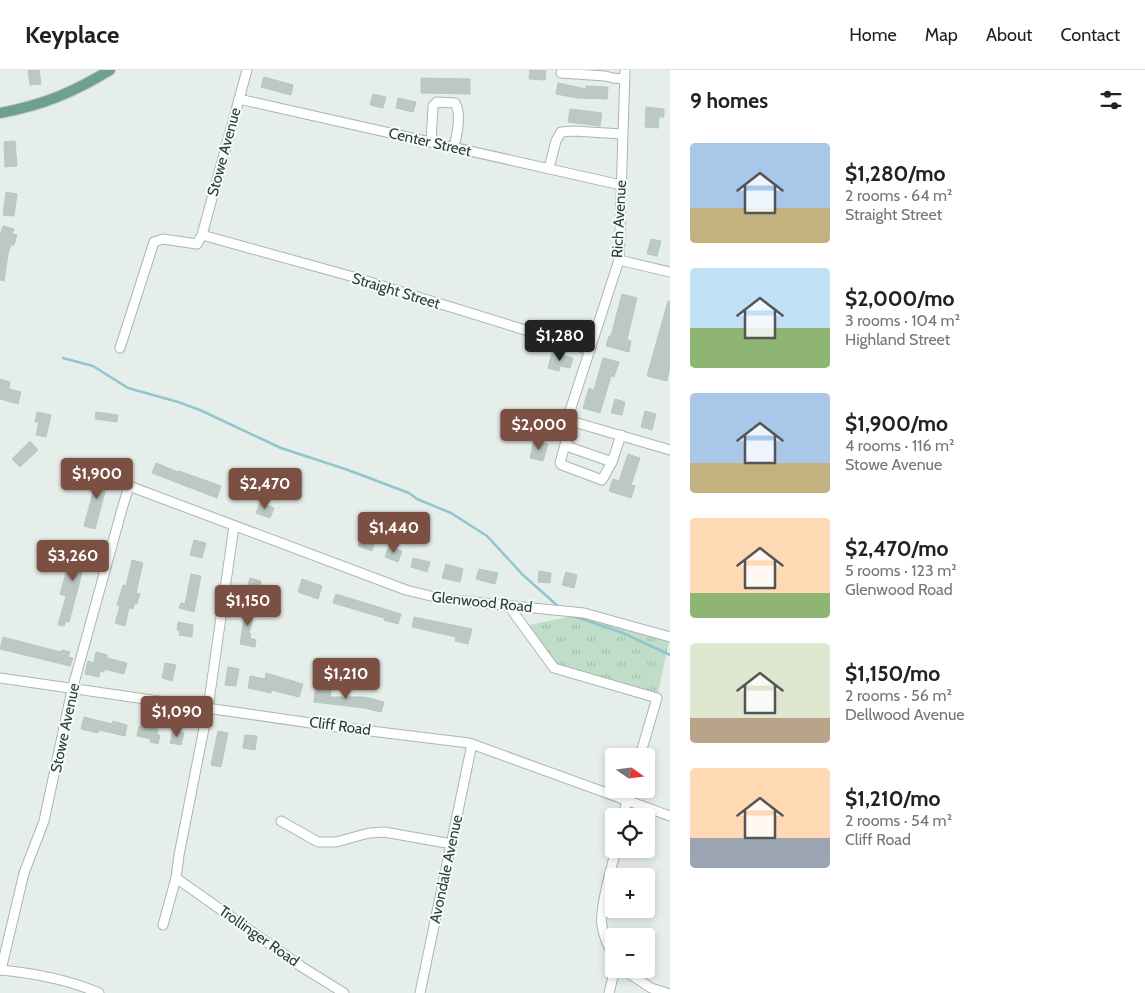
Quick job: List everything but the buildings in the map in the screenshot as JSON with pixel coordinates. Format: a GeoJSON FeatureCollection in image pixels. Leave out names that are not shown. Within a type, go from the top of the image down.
{"type":"FeatureCollection","features":[{"type":"Feature","properties":{"kind":"main road"},"geometry":{"type":"LineString","coordinates":[[0,113],[50,101],[85,85],[110,70]]}},
{"type":"Feature","properties":{"kind":"street","name":"Stowe Avenue"},"geometry":{"type":"LineString","coordinates":[[202,235],[247,70]]}},
{"type":"Feature","properties":{"kind":"street"},"geometry":{"type":"LineString","coordinates":[[561,73],[613,78],[624,74]]}},
{"type":"Feature","properties":{"kind":"street","name":"Rich Avenue"},"geometry":{"type":"LineString","coordinates":[[612,462],[602,480],[560,463],[569,421],[619,260],[624,74]]}},
{"type":"Feature","properties":{"kind":"street","name":"Center Street"},"geometry":{"type":"LineString","coordinates":[[239,99],[621,184]]}},
{"type":"Feature","properties":{"kind":"street"},"geometry":{"type":"LineString","coordinates":[[431,142],[433,106],[437,102],[456,103],[458,107],[458,132],[454,147]]}},
{"type":"Feature","properties":{"kind":"street"},"geometry":{"type":"LineString","coordinates":[[549,168],[556,141],[561,132],[622,134]]}},
{"type":"Feature","properties":{"kind":"street"},"geometry":{"type":"LineString","coordinates":[[120,348],[154,242],[163,239],[197,244],[202,235]]}},
{"type":"Feature","properties":{"kind":"street","name":"Straight Street"},"geometry":{"type":"LineString","coordinates":[[202,235],[359,279],[590,350]]}},
{"type":"Feature","properties":{"kind":"street"},"geometry":{"type":"LineString","coordinates":[[619,260],[670,272]]}},
{"type":"Feature","properties":{"kind":"street"},"geometry":{"type":"LineString","coordinates":[[569,421],[670,450]]}},
{"type":"Feature","properties":{"kind":"street"},"geometry":{"type":"LineString","coordinates":[[566,441],[568,448],[612,462],[621,436]]}},
{"type":"Feature","properties":{"kind":"street","name":"Stowe Avenue"},"geometry":{"type":"LineString","coordinates":[[0,970],[24,873],[44,821],[72,690],[129,486]]}},
{"type":"Feature","properties":{"kind":"street","name":"Glenwood Road"},"geometry":{"type":"LineString","coordinates":[[129,486],[406,590],[443,599],[584,613],[670,637]]}},
{"type":"Feature","properties":{"kind":"street"},"geometry":{"type":"LineString","coordinates":[[163,925],[176,878],[208,708],[234,526]]}},
{"type":"Feature","properties":{"kind":"street"},"geometry":{"type":"LineString","coordinates":[[508,605],[554,668],[657,698],[642,748]]}},
{"type":"Feature","properties":{"kind":"street","name":"Cliff Road"},"geometry":{"type":"LineString","coordinates":[[0,678],[72,690],[472,744],[670,816]]}},
{"type":"Feature","properties":{"kind":"street","name":"Avondale Avenue"},"geometry":{"type":"LineString","coordinates":[[420,993],[472,744]]}},
{"type":"Feature","properties":{"kind":"street"},"geometry":{"type":"LineString","coordinates":[[626,808],[627,800]]}},
{"type":"Feature","properties":{"kind":"street"},"geometry":{"type":"LineString","coordinates":[[281,821],[318,842],[336,842],[369,833],[384,832],[452,844]]}},
{"type":"Feature","properties":{"kind":"street"},"geometry":{"type":"LineString","coordinates":[[605,936],[602,925],[604,900],[614,858]]}},
{"type":"Feature","properties":{"kind":"street","name":"Trollinger Road"},"geometry":{"type":"LineString","coordinates":[[176,878],[302,967],[344,993]]}},
{"type":"Feature","properties":{"kind":"street"},"geometry":{"type":"LineString","coordinates":[[0,970],[57,980],[99,993]]}},
{"type":"Feature","properties":{"kind":"street"},"geometry":{"type":"LineString","coordinates":[[609,993],[613,978]]}},
{"type":"Feature","properties":{"kind":"street"},"geometry":{"type":"LineString","coordinates":[[635,978],[650,988],[667,993]]}},
{"type":"Feature","properties":{"kind":"green space"},"geometry":{"type":"Polygon","coordinates":[[[572,616],[670,637],[657,698],[554,668],[529,625],[572,616]]]}},
{"type":"Feature","properties":{"kind":"waterway"},"geometry":{"type":"LineString","coordinates":[[63,358],[93,366],[128,388],[200,410],[281,448],[409,493],[417,499],[451,513],[487,536],[523,575],[559,607]]}},
{"type":"Feature","properties":{"kind":"waterway"},"geometry":{"type":"LineString","coordinates":[[570,615],[623,633],[670,655]]}}]}
